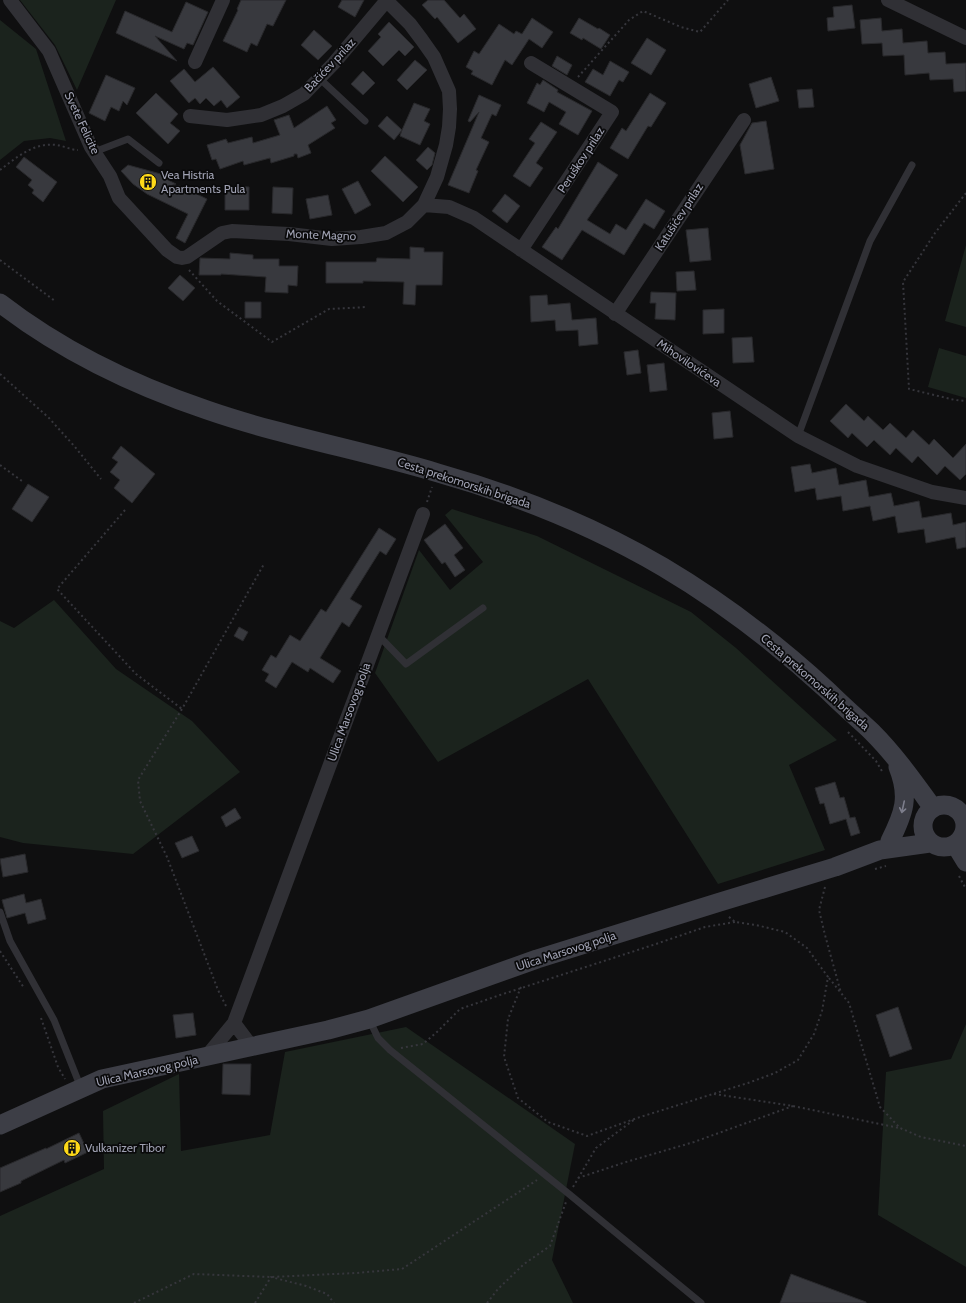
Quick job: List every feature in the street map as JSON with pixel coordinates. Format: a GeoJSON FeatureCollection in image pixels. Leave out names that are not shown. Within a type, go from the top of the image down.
{"type":"FeatureCollection","features":[{"type":"Feature","properties":{"kind":"main road","name":"Cesta prekomorskih brigada"},"geometry":{"type":"LineString","coordinates":[[0,288],[32,326]]}},
{"type":"Feature","properties":{"kind":"main road","name":"Cesta prekomorskih brigada"},"geometry":{"type":"LineString","coordinates":[[0,303],[32,326],[94,362],[157,392],[225,416],[436,472],[489,489],[553,513],[614,541],[695,587],[761,634],[798,664],[873,733],[893,756],[933,808]]}},
{"type":"Feature","properties":{"kind":"main road"},"geometry":{"type":"LineString","coordinates":[[885,846],[900,821],[905,803],[904,785],[893,756]]}},
{"type":"Feature","properties":{"kind":"main road"},"geometry":{"type":"LineString","coordinates":[[962,834],[942,847],[935,846],[930,843],[924,833],[923,824],[926,815],[933,808],[944,805],[962,810],[962,834],[966,862]]}},
{"type":"Feature","properties":{"kind":"main road","name":"Ulica Marsovog polja"},"geometry":{"type":"LineString","coordinates":[[0,1125],[102,1079],[328,1030],[369,1019],[537,960],[835,867],[885,846],[923,824]]}},
{"type":"Feature","properties":{"kind":"main road","name":"Ulica Marsovog polja"},"geometry":{"type":"LineString","coordinates":[[885,846],[930,843]]}},
{"type":"Feature","properties":{"kind":"street","name":"Svete Felicite"},"geometry":{"type":"LineString","coordinates":[[10,0],[49,51],[93,149],[110,176],[119,198],[167,250],[178,257]]}},
{"type":"Feature","properties":{"kind":"street"},"geometry":{"type":"LineString","coordinates":[[195,62],[223,0]]}},
{"type":"Feature","properties":{"kind":"street","name":"Bačićev prilaz"},"geometry":{"type":"LineString","coordinates":[[190,116],[227,120],[261,114],[283,106],[304,94],[334,63],[386,0]]}},
{"type":"Feature","properties":{"kind":"street","name":"Monte Magno"},"geometry":{"type":"LineString","coordinates":[[178,257],[182,258],[187,256],[222,233],[232,231],[332,238],[361,237],[386,233],[406,222],[424,205],[437,177],[446,145],[450,115],[449,91],[434,57],[410,24],[386,0]]}},
{"type":"Feature","properties":{"kind":"street"},"geometry":{"type":"LineString","coordinates":[[888,0],[966,38]]}},
{"type":"Feature","properties":{"kind":"street"},"geometry":{"type":"LineString","coordinates":[[531,63],[569,86]]}},
{"type":"Feature","properties":{"kind":"street","name":"Peruškov prilaz"},"geometry":{"type":"LineString","coordinates":[[521,250],[612,112],[569,86]]}},
{"type":"Feature","properties":{"kind":"street","name":"Katušićev prilaz"},"geometry":{"type":"LineString","coordinates":[[615,314],[744,120]]}},
{"type":"Feature","properties":{"kind":"street","name":"Mihovilovićeva"},"geometry":{"type":"LineString","coordinates":[[424,205],[449,207],[474,218],[798,436],[858,466],[932,492],[966,498]]}},
{"type":"Feature","properties":{"kind":"street","name":"Ulica Marsovog polja"},"geometry":{"type":"LineString","coordinates":[[206,1057],[234,1023],[423,514]]}},
{"type":"Feature","properties":{"kind":"street"},"geometry":{"type":"LineString","coordinates":[[234,1023],[252,1047]]}},
{"type":"Feature","properties":{"kind":"lane"},"geometry":{"type":"LineString","coordinates":[[319,78],[365,121]]}},
{"type":"Feature","properties":{"kind":"lane"},"geometry":{"type":"LineString","coordinates":[[93,149],[128,140],[159,163]]}},
{"type":"Feature","properties":{"kind":"lane"},"geometry":{"type":"LineString","coordinates":[[798,436],[870,241],[912,165]]}},
{"type":"Feature","properties":{"kind":"lane"},"geometry":{"type":"LineString","coordinates":[[378,635],[406,664],[483,608]]}},
{"type":"Feature","properties":{"kind":"lane"},"geometry":{"type":"LineString","coordinates":[[0,912],[10,941],[54,1020],[76,1090]]}},
{"type":"Feature","properties":{"kind":"lane"},"geometry":{"type":"LineString","coordinates":[[369,1019],[378,1038],[390,1050],[546,1175],[701,1303]]}},
{"type":"Feature","properties":{"kind":"path"},"geometry":{"type":"LineString","coordinates":[[569,86],[629,20],[643,11],[681,27],[700,32],[728,0]]}},
{"type":"Feature","properties":{"kind":"path"},"geometry":{"type":"LineString","coordinates":[[0,170],[16,157],[31,149],[43,145],[56,145],[77,150],[93,149]]}},
{"type":"Feature","properties":{"kind":"path"},"geometry":{"type":"LineString","coordinates":[[966,194],[935,233],[903,282],[909,389],[955,400],[966,401]]}},
{"type":"Feature","properties":{"kind":"path"},"geometry":{"type":"LineString","coordinates":[[178,257],[217,302],[272,342],[329,309],[367,307]]}},
{"type":"Feature","properties":{"kind":"path"},"geometry":{"type":"LineString","coordinates":[[0,260],[55,301]]}},
{"type":"Feature","properties":{"kind":"path"},"geometry":{"type":"LineString","coordinates":[[0,374],[49,418],[101,479]]}},
{"type":"Feature","properties":{"kind":"path"},"geometry":{"type":"LineString","coordinates":[[0,465],[22,481]]}},
{"type":"Feature","properties":{"kind":"path"},"geometry":{"type":"LineString","coordinates":[[423,514],[432,486],[436,487]]}},
{"type":"Feature","properties":{"kind":"path"},"geometry":{"type":"LineString","coordinates":[[126,510],[57,589],[136,674],[182,709]]}},
{"type":"Feature","properties":{"kind":"path"},"geometry":{"type":"LineString","coordinates":[[234,1023],[218,990],[167,857],[140,802],[138,780],[182,709],[264,564]]}},
{"type":"Feature","properties":{"kind":"path"},"geometry":{"type":"LineString","coordinates":[[843,727],[876,761],[885,777]]}},
{"type":"Feature","properties":{"kind":"path"},"geometry":{"type":"LineString","coordinates":[[825,885],[819,910],[842,994]]}},
{"type":"Feature","properties":{"kind":"path"},"geometry":{"type":"LineString","coordinates":[[720,902],[724,913],[734,922]]}},
{"type":"Feature","properties":{"kind":"path"},"geometry":{"type":"LineString","coordinates":[[390,1050],[423,1044],[438,1032],[460,1009],[521,988],[705,927],[734,922],[756,925],[785,932],[807,948],[849,1003],[880,1107],[900,1128]]}},
{"type":"Feature","properties":{"kind":"path"},"geometry":{"type":"LineString","coordinates":[[0,950],[25,990]]}},
{"type":"Feature","properties":{"kind":"path"},"geometry":{"type":"LineString","coordinates":[[521,988],[508,1019],[504,1057],[518,1098],[548,1122],[587,1136],[637,1118],[748,1083],[775,1073],[798,1060],[814,1034],[822,1011],[828,977]]}},
{"type":"Feature","properties":{"kind":"path"},"geometry":{"type":"LineString","coordinates":[[40,1017],[58,1066],[76,1090]]}},
{"type":"Feature","properties":{"kind":"path"},"geometry":{"type":"LineString","coordinates":[[712,1094],[794,1106],[900,1128],[921,1137],[966,1146]]}},
{"type":"Feature","properties":{"kind":"path"},"geometry":{"type":"LineString","coordinates":[[578,1178],[694,1142],[794,1106]]}},
{"type":"Feature","properties":{"kind":"path"},"geometry":{"type":"LineString","coordinates":[[487,1303],[498,1289],[524,1264],[550,1246],[569,1194],[596,1148],[637,1118]]}},
{"type":"Feature","properties":{"kind":"path"},"geometry":{"type":"LineString","coordinates":[[134,1303],[194,1274],[271,1276],[356,1273],[402,1269],[546,1175]]}},
{"type":"Feature","properties":{"kind":"path"},"geometry":{"type":"LineString","coordinates":[[255,1303],[271,1276]]}},
{"type":"Feature","properties":{"kind":"path"},"geometry":{"type":"LineString","coordinates":[[271,1276],[306,1286],[326,1294],[334,1303]]}},
{"type":"Feature","properties":{"kind":"shaded area"},"geometry":{"type":"Polygon","coordinates":[[[20,0],[116,0],[77,90],[55,45],[20,0]]]}},
{"type":"Feature","properties":{"kind":"shaded area"},"geometry":{"type":"Polygon","coordinates":[[[0,20],[36,49],[66,141],[50,138],[24,141],[0,160],[0,20]]]}},
{"type":"Feature","properties":{"kind":"shaded area"},"geometry":{"type":"Polygon","coordinates":[[[966,245],[966,327],[945,321],[966,245]]]}},
{"type":"Feature","properties":{"kind":"shaded area"},"geometry":{"type":"Polygon","coordinates":[[[939,348],[966,356],[966,398],[928,387],[939,348]]]}},
{"type":"Feature","properties":{"kind":"shaded area"},"geometry":{"type":"Polygon","coordinates":[[[452,509],[537,536],[691,612],[736,648],[837,740],[789,765],[825,850],[718,884],[588,679],[438,762],[375,673],[419,550],[450,590],[483,562],[445,515],[452,509]]]}},
{"type":"Feature","properties":{"kind":"shaded area"},"geometry":{"type":"Polygon","coordinates":[[[54,600],[116,669],[192,721],[240,772],[133,854],[23,843],[0,837],[0,621],[14,628],[54,600]]]}},
{"type":"Feature","properties":{"kind":"shaded area"},"geometry":{"type":"Polygon","coordinates":[[[966,1024],[966,1267],[878,1215],[886,1072],[951,1059],[966,1024]]]}},
{"type":"Feature","properties":{"kind":"shaded area"},"geometry":{"type":"Polygon","coordinates":[[[406,1027],[575,1144],[552,1260],[573,1303],[0,1303],[0,1216],[104,1169],[103,1111],[179,1074],[181,1151],[270,1135],[285,1052],[406,1027]]]}},
{"type":"Feature","properties":{"kind":"building"},"geometry":{"type":"Polygon","coordinates":[[[241,0],[286,0],[273,26],[267,24],[257,46],[251,43],[247,52],[223,41],[238,10],[237,9],[241,0]]]}},
{"type":"Feature","properties":{"kind":"building"},"geometry":{"type":"Polygon","coordinates":[[[342,0],[364,0],[355,17],[338,7],[342,0]]]}},
{"type":"Feature","properties":{"kind":"building"},"geometry":{"type":"Polygon","coordinates":[[[428,0],[444,0],[460,18],[464,14],[476,29],[458,43],[437,17],[435,19],[422,5],[428,0]]]}},
{"type":"Feature","properties":{"kind":"building"},"geometry":{"type":"Polygon","coordinates":[[[186,2],[208,12],[193,45],[187,43],[184,49],[155,36],[177,61],[116,33],[125,11],[172,32],[186,2]]]}},
{"type":"Feature","properties":{"kind":"building"},"geometry":{"type":"Polygon","coordinates":[[[852,5],[855,28],[828,31],[827,18],[834,17],[833,7],[852,5]]]}},
{"type":"Feature","properties":{"kind":"building"},"geometry":{"type":"Polygon","coordinates":[[[532,18],[553,32],[542,48],[529,39],[512,65],[505,60],[492,85],[471,74],[473,71],[466,67],[474,51],[479,54],[499,24],[514,34],[516,31],[522,34],[532,18]]]}},
{"type":"Feature","properties":{"kind":"building"},"geometry":{"type":"Polygon","coordinates":[[[579,18],[610,35],[601,49],[583,38],[582,40],[570,33],[579,18]]]}},
{"type":"Feature","properties":{"kind":"building"},"geometry":{"type":"Polygon","coordinates":[[[881,18],[882,31],[902,29],[903,43],[927,41],[928,53],[945,52],[946,64],[966,63],[966,91],[954,92],[953,79],[930,80],[929,73],[905,75],[904,55],[883,56],[882,43],[862,44],[860,20],[881,18]]]}},
{"type":"Feature","properties":{"kind":"building"},"geometry":{"type":"Polygon","coordinates":[[[389,22],[414,47],[405,56],[399,50],[383,66],[368,51],[381,37],[378,34],[389,22]]]}},
{"type":"Feature","properties":{"kind":"building"},"geometry":{"type":"Polygon","coordinates":[[[314,30],[332,46],[318,60],[301,45],[314,30]]]}},
{"type":"Feature","properties":{"kind":"building"},"geometry":{"type":"Polygon","coordinates":[[[647,38],[666,50],[651,75],[631,63],[647,38]]]}},
{"type":"Feature","properties":{"kind":"building"},"geometry":{"type":"Polygon","coordinates":[[[557,56],[572,65],[567,75],[552,66],[557,56]]]}},
{"type":"Feature","properties":{"kind":"building"},"geometry":{"type":"Polygon","coordinates":[[[415,60],[427,70],[407,90],[397,80],[415,60]]]}},
{"type":"Feature","properties":{"kind":"building"},"geometry":{"type":"Polygon","coordinates":[[[610,61],[629,72],[623,82],[619,80],[610,96],[585,82],[593,69],[603,75],[610,61]]]}},
{"type":"Feature","properties":{"kind":"building"},"geometry":{"type":"Polygon","coordinates":[[[213,67],[240,97],[227,108],[221,100],[214,106],[206,98],[200,104],[195,98],[189,103],[170,81],[184,69],[195,82],[213,67]]]}},
{"type":"Feature","properties":{"kind":"building"},"geometry":{"type":"Polygon","coordinates":[[[363,71],[375,83],[363,95],[351,84],[363,71]]]}},
{"type":"Feature","properties":{"kind":"building"},"geometry":{"type":"Polygon","coordinates":[[[106,75],[135,88],[127,105],[123,101],[119,111],[111,107],[105,121],[89,113],[106,75]]]}},
{"type":"Feature","properties":{"kind":"building"},"geometry":{"type":"Polygon","coordinates":[[[771,77],[779,101],[756,108],[749,84],[771,77]]]}},
{"type":"Feature","properties":{"kind":"building"},"geometry":{"type":"Polygon","coordinates":[[[543,80],[558,90],[557,92],[592,111],[578,135],[559,124],[566,112],[549,102],[544,112],[527,103],[537,83],[540,85],[543,80]]]}},
{"type":"Feature","properties":{"kind":"building"},"geometry":{"type":"Polygon","coordinates":[[[812,89],[814,107],[799,108],[797,90],[812,89]]]}},
{"type":"Feature","properties":{"kind":"building"},"geometry":{"type":"Polygon","coordinates":[[[156,93],[178,114],[170,123],[180,131],[168,144],[136,113],[156,93]]]}},
{"type":"Feature","properties":{"kind":"building"},"geometry":{"type":"Polygon","coordinates":[[[650,93],[666,103],[651,127],[648,126],[628,159],[610,148],[622,128],[626,131],[650,93]]]}},
{"type":"Feature","properties":{"kind":"building"},"geometry":{"type":"Polygon","coordinates":[[[479,95],[501,105],[496,116],[492,114],[481,138],[489,142],[476,170],[478,171],[469,193],[448,185],[479,112],[470,122],[468,121],[479,95]]]}},
{"type":"Feature","properties":{"kind":"building"},"geometry":{"type":"Polygon","coordinates":[[[414,103],[430,109],[424,121],[430,124],[420,145],[400,136],[414,103]]]}},
{"type":"Feature","properties":{"kind":"building"},"geometry":{"type":"Polygon","coordinates":[[[327,106],[336,120],[331,123],[335,128],[308,145],[311,153],[298,158],[297,154],[294,154],[294,156],[271,163],[270,158],[244,165],[243,161],[220,169],[216,159],[212,160],[207,145],[226,139],[228,143],[252,137],[253,143],[280,135],[274,120],[289,115],[294,128],[327,106]]]}},
{"type":"Feature","properties":{"kind":"building"},"geometry":{"type":"Polygon","coordinates":[[[387,116],[402,130],[394,140],[378,126],[387,116]]]}},
{"type":"Feature","properties":{"kind":"building"},"geometry":{"type":"Polygon","coordinates":[[[766,121],[774,169],[745,174],[740,145],[752,123],[766,121]]]}},
{"type":"Feature","properties":{"kind":"building"},"geometry":{"type":"Polygon","coordinates":[[[541,122],[557,132],[536,163],[543,168],[530,187],[513,176],[535,143],[529,139],[541,122]]]}},
{"type":"Feature","properties":{"kind":"building"},"geometry":{"type":"Polygon","coordinates":[[[428,147],[435,153],[432,165],[427,170],[416,160],[428,147]]]}},
{"type":"Feature","properties":{"kind":"building"},"geometry":{"type":"Polygon","coordinates":[[[385,156],[418,187],[403,202],[371,171],[385,156]]]}},
{"type":"Feature","properties":{"kind":"building"},"geometry":{"type":"Polygon","coordinates":[[[24,157],[57,182],[43,202],[32,193],[34,190],[28,185],[32,180],[16,167],[24,157]]]}},
{"type":"Feature","properties":{"kind":"building"},"geometry":{"type":"Polygon","coordinates":[[[598,162],[618,175],[587,220],[610,234],[616,224],[626,230],[646,199],[665,211],[654,229],[644,223],[624,255],[582,230],[562,260],[542,247],[556,227],[558,229],[598,162]]]}},
{"type":"Feature","properties":{"kind":"building"},"geometry":{"type":"Polygon","coordinates":[[[128,165],[168,176],[166,179],[176,184],[170,186],[180,186],[207,199],[185,243],[176,238],[188,214],[147,194],[133,184],[121,171],[128,165]]]}},
{"type":"Feature","properties":{"kind":"building"},"geometry":{"type":"Polygon","coordinates":[[[358,181],[371,205],[355,214],[342,189],[358,181]]]}},
{"type":"Feature","properties":{"kind":"building"},"geometry":{"type":"Polygon","coordinates":[[[225,186],[249,187],[249,210],[225,210],[225,186]]]}},
{"type":"Feature","properties":{"kind":"building"},"geometry":{"type":"Polygon","coordinates":[[[273,187],[293,188],[292,214],[272,213],[273,187]]]}},
{"type":"Feature","properties":{"kind":"building"},"geometry":{"type":"Polygon","coordinates":[[[505,194],[520,206],[507,223],[492,211],[505,194]]]}},
{"type":"Feature","properties":{"kind":"building"},"geometry":{"type":"Polygon","coordinates":[[[328,195],[332,215],[310,219],[306,199],[328,195]]]}},
{"type":"Feature","properties":{"kind":"building"},"geometry":{"type":"Polygon","coordinates":[[[708,228],[711,260],[690,262],[686,230],[708,228]]]}},
{"type":"Feature","properties":{"kind":"building"},"geometry":{"type":"Polygon","coordinates":[[[410,247],[424,248],[424,252],[443,252],[442,285],[416,285],[415,305],[403,304],[404,282],[363,281],[363,283],[326,283],[326,262],[376,262],[377,258],[410,259],[410,247]]]}},
{"type":"Feature","properties":{"kind":"building"},"geometry":{"type":"Polygon","coordinates":[[[230,253],[253,255],[253,259],[279,259],[279,266],[298,266],[297,286],[288,285],[288,293],[265,292],[266,277],[221,274],[199,275],[200,258],[230,259],[230,253]]]}},
{"type":"Feature","properties":{"kind":"building"},"geometry":{"type":"Polygon","coordinates":[[[694,271],[696,290],[677,291],[676,272],[694,271]]]}},
{"type":"Feature","properties":{"kind":"building"},"geometry":{"type":"Polygon","coordinates":[[[180,275],[195,288],[183,301],[168,288],[180,275]]]}},
{"type":"Feature","properties":{"kind":"building"},"geometry":{"type":"Polygon","coordinates":[[[651,292],[676,293],[675,320],[655,319],[656,303],[650,303],[651,292]]]}},
{"type":"Feature","properties":{"kind":"building"},"geometry":{"type":"Polygon","coordinates":[[[547,295],[548,305],[570,303],[572,320],[596,318],[598,344],[579,346],[578,330],[556,331],[555,320],[531,322],[530,296],[547,295]]]}},
{"type":"Feature","properties":{"kind":"building"},"geometry":{"type":"Polygon","coordinates":[[[245,302],[261,302],[261,318],[245,318],[245,302]]]}},
{"type":"Feature","properties":{"kind":"building"},"geometry":{"type":"Polygon","coordinates":[[[724,309],[724,333],[703,334],[703,310],[724,309]]]}},
{"type":"Feature","properties":{"kind":"building"},"geometry":{"type":"Polygon","coordinates":[[[752,337],[754,362],[733,363],[732,338],[752,337]]]}},
{"type":"Feature","properties":{"kind":"building"},"geometry":{"type":"Polygon","coordinates":[[[638,350],[641,373],[627,375],[624,352],[638,350]]]}},
{"type":"Feature","properties":{"kind":"building"},"geometry":{"type":"Polygon","coordinates":[[[664,363],[667,390],[650,392],[647,365],[664,363]]]}},
{"type":"Feature","properties":{"kind":"building"},"geometry":{"type":"Polygon","coordinates":[[[846,404],[864,421],[868,416],[883,430],[890,423],[906,438],[913,430],[929,445],[934,439],[953,458],[966,444],[966,474],[960,480],[945,466],[937,475],[918,456],[912,463],[896,448],[890,455],[874,440],[867,447],[852,433],[848,438],[830,421],[846,404]]]}},
{"type":"Feature","properties":{"kind":"building"},"geometry":{"type":"Polygon","coordinates":[[[730,411],[733,437],[714,439],[712,413],[730,411]]]}},
{"type":"Feature","properties":{"kind":"building"},"geometry":{"type":"Polygon","coordinates":[[[121,446],[155,474],[132,503],[114,488],[120,480],[110,472],[118,462],[112,458],[121,446]]]}},
{"type":"Feature","properties":{"kind":"building"},"geometry":{"type":"Polygon","coordinates":[[[810,464],[812,473],[836,468],[839,485],[866,480],[869,497],[891,493],[894,506],[919,501],[922,518],[951,513],[953,525],[966,522],[966,547],[957,549],[955,537],[926,543],[924,529],[898,533],[895,516],[873,521],[870,506],[843,511],[841,496],[817,500],[815,488],[795,492],[791,467],[810,464]]]}},
{"type":"Feature","properties":{"kind":"building"},"geometry":{"type":"Polygon","coordinates":[[[28,484],[49,497],[32,522],[12,509],[28,484]]]}},
{"type":"Feature","properties":{"kind":"building"},"geometry":{"type":"Polygon","coordinates":[[[445,524],[463,548],[454,555],[465,570],[455,577],[445,562],[442,564],[424,540],[445,524]]]}},
{"type":"Feature","properties":{"kind":"building"},"geometry":{"type":"Polygon","coordinates":[[[379,528],[396,539],[386,555],[380,551],[350,599],[362,606],[349,627],[342,622],[320,658],[341,671],[333,683],[310,668],[308,672],[292,662],[276,688],[265,681],[269,674],[262,670],[271,655],[276,658],[290,635],[300,641],[321,609],[326,612],[379,528]]]}},
{"type":"Feature","properties":{"kind":"building"},"geometry":{"type":"Polygon","coordinates":[[[239,627],[248,632],[243,641],[234,636],[239,627]]]}},
{"type":"Feature","properties":{"kind":"building"},"geometry":{"type":"Polygon","coordinates":[[[835,782],[840,798],[844,797],[850,818],[855,817],[860,833],[851,836],[846,819],[830,824],[824,803],[820,804],[815,788],[835,782]]]}},
{"type":"Feature","properties":{"kind":"building"},"geometry":{"type":"Polygon","coordinates":[[[235,808],[241,818],[226,827],[221,817],[235,808]]]}},
{"type":"Feature","properties":{"kind":"building"},"geometry":{"type":"Polygon","coordinates":[[[192,836],[199,851],[182,858],[175,843],[192,836]]]}},
{"type":"Feature","properties":{"kind":"building"},"geometry":{"type":"Polygon","coordinates":[[[25,854],[28,872],[3,877],[0,859],[25,854]]]}},
{"type":"Feature","properties":{"kind":"building"},"geometry":{"type":"Polygon","coordinates":[[[24,894],[26,903],[41,899],[46,919],[28,924],[25,913],[7,918],[2,900],[24,894]]]}},
{"type":"Feature","properties":{"kind":"building"},"geometry":{"type":"Polygon","coordinates":[[[898,1007],[912,1049],[890,1057],[876,1015],[898,1007]]]}},
{"type":"Feature","properties":{"kind":"building"},"geometry":{"type":"Polygon","coordinates":[[[193,1013],[196,1035],[176,1038],[173,1015],[193,1013]]]}},
{"type":"Feature","properties":{"kind":"building"},"geometry":{"type":"Polygon","coordinates":[[[223,1064],[251,1064],[250,1095],[222,1094],[223,1064]]]}},
{"type":"Feature","properties":{"kind":"building"},"geometry":{"type":"Polygon","coordinates":[[[79,1133],[88,1152],[65,1163],[64,1160],[21,1181],[21,1183],[0,1192],[0,1168],[46,1149],[79,1133]]]}},
{"type":"Feature","properties":{"kind":"building"},"geometry":{"type":"Polygon","coordinates":[[[791,1274],[866,1302],[866,1303],[780,1303],[791,1274]]]}},
{"type":"Feature","properties":{"kind":"place","name":"Vea Histria Apartments Pula"},"geometry":{"type":"Point","coordinates":[148,182]}},
{"type":"Feature","properties":{"kind":"place","name":"Vulkanizer Tibor"},"geometry":{"type":"Point","coordinates":[72,1148]}}]}
